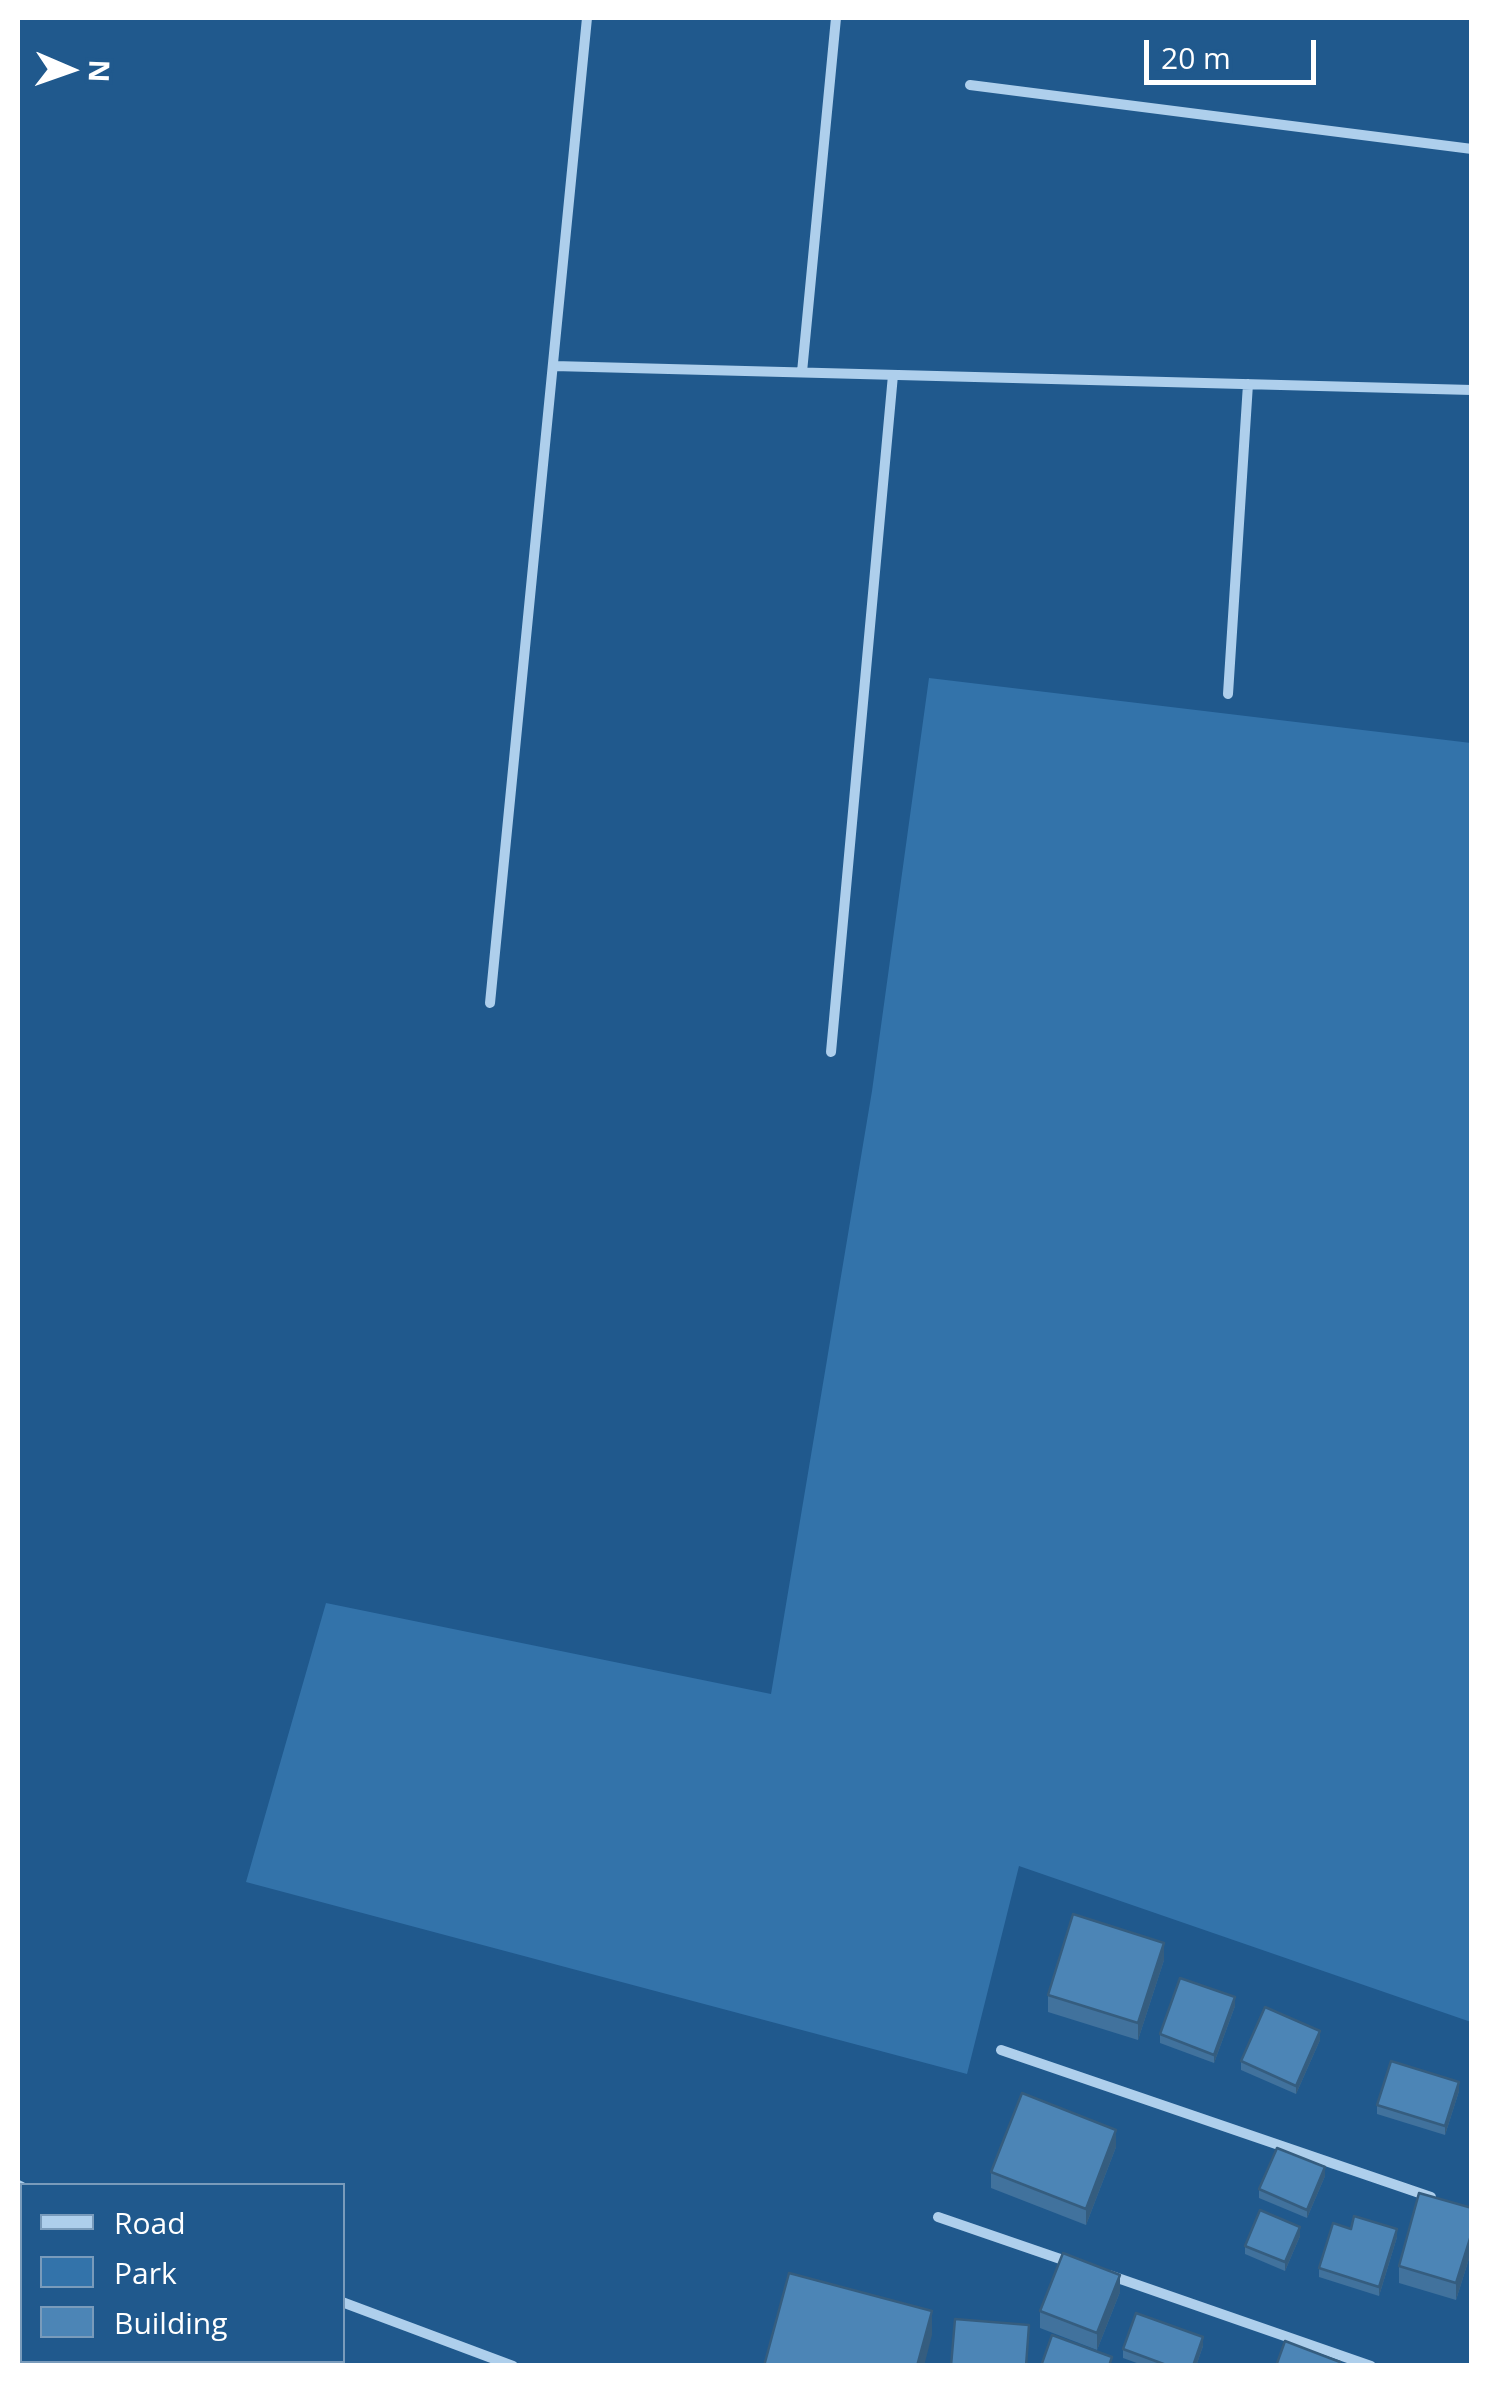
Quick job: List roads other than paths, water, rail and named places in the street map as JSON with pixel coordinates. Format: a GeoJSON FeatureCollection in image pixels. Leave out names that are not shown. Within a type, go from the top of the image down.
{"type":"FeatureCollection","features":[{"type":"Feature","properties":{"kind":"street"},"geometry":{"type":"LineString","coordinates":[[490,1003],[587,18]]}},
{"type":"Feature","properties":{"kind":"street"},"geometry":{"type":"LineString","coordinates":[[802,372],[836,18]]}},
{"type":"Feature","properties":{"kind":"street"},"geometry":{"type":"LineString","coordinates":[[970,86],[1472,149]]}},
{"type":"Feature","properties":{"kind":"street"},"geometry":{"type":"LineString","coordinates":[[554,366],[1472,390]]}},
{"type":"Feature","properties":{"kind":"street"},"geometry":{"type":"LineString","coordinates":[[831,1052],[894,375]]}},
{"type":"Feature","properties":{"kind":"street"},"geometry":{"type":"LineString","coordinates":[[1228,694],[1248,384]]}},
{"type":"Feature","properties":{"kind":"street"},"geometry":{"type":"LineString","coordinates":[[1001,2050],[1453,2205]]}},
{"type":"Feature","properties":{"kind":"street"},"geometry":{"type":"LineString","coordinates":[[938,2216],[1371,2366]]}},
{"type":"Feature","properties":{"kind":"street"},"geometry":{"type":"LineString","coordinates":[[345,2303],[513,2366]]}}]}
